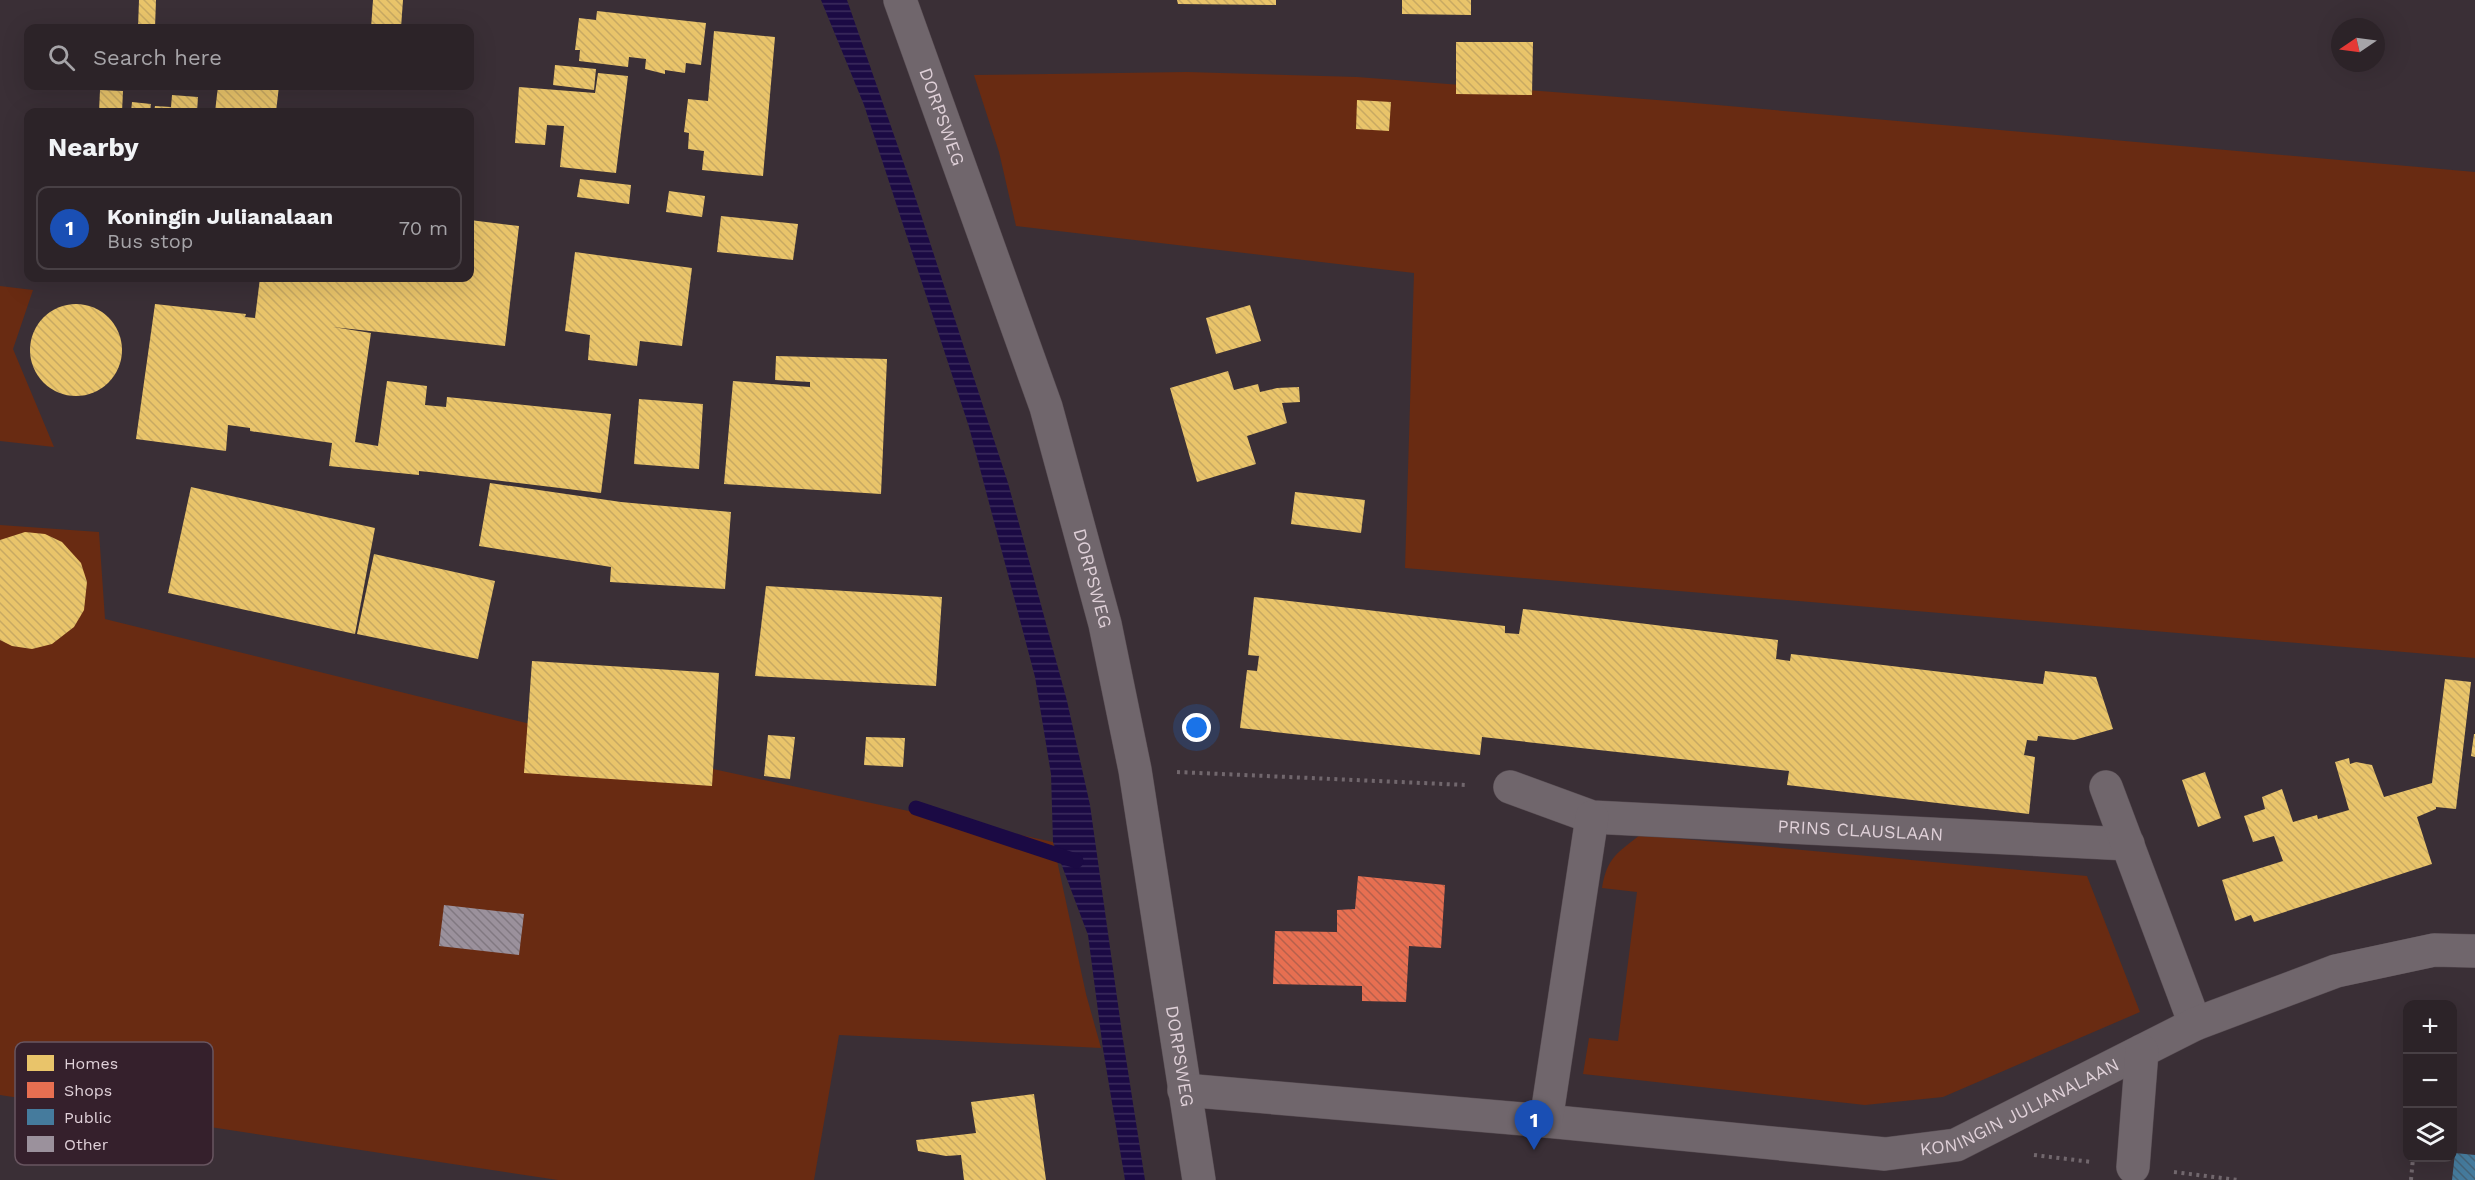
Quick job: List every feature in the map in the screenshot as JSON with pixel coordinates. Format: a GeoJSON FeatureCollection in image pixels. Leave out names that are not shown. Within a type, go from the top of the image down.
{"type":"FeatureCollection","features":[{"type":"Feature","properties":{"kind":"street","name":"DORPSWEG"},"geometry":{"type":"LineString","coordinates":[[900,0],[1046,407],[1105,624],[1134,770],[1199,1180]]}},
{"type":"Feature","properties":{"kind":"street","name":"PRINS CLAUSLAAN"},"geometry":{"type":"LineString","coordinates":[[1510,787],[1592,817],[2128,844]]}},
{"type":"Feature","properties":{"kind":"street"},"geometry":{"type":"LineString","coordinates":[[2106,787],[2195,1024]]}},
{"type":"Feature","properties":{"kind":"street"},"geometry":{"type":"LineString","coordinates":[[1546,1121],[1592,817]]}},
{"type":"Feature","properties":{"kind":"street","name":"KONINGIN JULIANALAAN"},"geometry":{"type":"LineString","coordinates":[[1184,1089],[1885,1154],[1956,1145],[2195,1024],[2336,971],[2434,950],[2475,951]]}},
{"type":"Feature","properties":{"kind":"street"},"geometry":{"type":"LineString","coordinates":[[2133,1167],[2142,1051]]}},
{"type":"Feature","properties":{"kind":"path"},"geometry":{"type":"LineString","coordinates":[[1134,770],[1510,787]]}},
{"type":"Feature","properties":{"kind":"path"},"geometry":{"type":"LineString","coordinates":[[2411,1180],[2413,1162]]}},
{"type":"Feature","properties":{"kind":"shaded area"},"geometry":{"type":"Polygon","coordinates":[[[821,0],[847,0],[911,184],[1008,483],[1067,701],[1090,805],[1145,1180],[1125,1180],[1103,1049],[1088,935],[1053,842],[1051,774],[1035,677],[969,427],[864,105],[821,0]]]}},
{"type":"Feature","properties":{"kind":"shaded area"},"geometry":{"type":"Polygon","coordinates":[[[1187,72],[1357,77],[1683,102],[2475,172],[2475,658],[1405,568],[1414,273],[1016,226],[999,152],[974,75],[1187,72]]]}},
{"type":"Feature","properties":{"kind":"shaded area"},"geometry":{"type":"Polygon","coordinates":[[[0,286],[33,290],[13,349],[54,447],[0,441],[0,286]]]}},
{"type":"Feature","properties":{"kind":"shaded area"},"geometry":{"type":"Polygon","coordinates":[[[0,525],[99,532],[105,619],[713,769],[1053,842],[1086,994],[1101,1048],[839,1035],[814,1180],[558,1180],[213,1127],[213,1042],[15,1042],[15,1097],[0,1095],[0,525]]]}},
{"type":"Feature","properties":{"kind":"shaded area"},"geometry":{"type":"Polygon","coordinates":[[[1640,835],[2087,876],[2140,1012],[1943,1097],[1865,1105],[1583,1074],[1589,1038],[1618,1041],[1637,892],[1602,888],[1607,870],[1614,857],[1640,835]]]}},
{"type":"Feature","properties":{"kind":"building: Homes"},"geometry":{"type":"Polygon","coordinates":[[[139,0],[156,0],[155,24],[138,24],[139,0]]]}},
{"type":"Feature","properties":{"kind":"building: Homes"},"geometry":{"type":"Polygon","coordinates":[[[373,0],[403,0],[401,24],[371,24],[373,0]]]}},
{"type":"Feature","properties":{"kind":"building: Homes"},"geometry":{"type":"Polygon","coordinates":[[[1177,0],[1276,0],[1276,5],[1178,4],[1177,0]]]}},
{"type":"Feature","properties":{"kind":"building: Homes"},"geometry":{"type":"Polygon","coordinates":[[[1402,0],[1471,0],[1471,15],[1402,14],[1402,0]]]}},
{"type":"Feature","properties":{"kind":"building: Homes"},"geometry":{"type":"Polygon","coordinates":[[[597,11],[706,23],[701,65],[686,63],[685,73],[665,70],[665,74],[645,69],[646,59],[629,57],[628,67],[579,61],[580,50],[575,50],[579,18],[596,20],[597,11]]]}},
{"type":"Feature","properties":{"kind":"building: Homes"},"geometry":{"type":"Polygon","coordinates":[[[714,31],[775,37],[763,176],[702,170],[704,151],[688,149],[689,133],[684,132],[688,99],[708,101],[714,31]]]}},
{"type":"Feature","properties":{"kind":"building: Homes"},"geometry":{"type":"Polygon","coordinates":[[[1456,42],[1533,42],[1532,95],[1456,94],[1456,42]]]}},
{"type":"Feature","properties":{"kind":"building: Homes"},"geometry":{"type":"Polygon","coordinates":[[[555,65],[596,69],[594,90],[553,85],[555,65]]]}},
{"type":"Feature","properties":{"kind":"building: Homes"},"geometry":{"type":"Polygon","coordinates":[[[598,73],[628,76],[616,173],[560,167],[564,126],[547,125],[545,145],[515,143],[519,87],[595,93],[598,73]]]}},
{"type":"Feature","properties":{"kind":"building: Homes"},"geometry":{"type":"Polygon","coordinates":[[[100,90],[123,91],[122,108],[99,108],[100,90]]]}},
{"type":"Feature","properties":{"kind":"building: Homes"},"geometry":{"type":"Polygon","coordinates":[[[218,90],[279,90],[276,108],[215,108],[218,90]]]}},
{"type":"Feature","properties":{"kind":"building: Homes"},"geometry":{"type":"Polygon","coordinates":[[[172,95],[198,97],[197,108],[155,108],[155,106],[171,107],[172,95]]]}},
{"type":"Feature","properties":{"kind":"building: Homes"},"geometry":{"type":"Polygon","coordinates":[[[1357,100],[1391,102],[1389,131],[1356,129],[1357,100]]]}},
{"type":"Feature","properties":{"kind":"building: Homes"},"geometry":{"type":"Polygon","coordinates":[[[132,102],[151,104],[150,108],[131,108],[132,102]]]}},
{"type":"Feature","properties":{"kind":"building: Homes"},"geometry":{"type":"Polygon","coordinates":[[[580,179],[631,185],[629,204],[577,197],[580,179]]]}},
{"type":"Feature","properties":{"kind":"building: Homes"},"geometry":{"type":"Polygon","coordinates":[[[669,191],[705,196],[702,217],[666,212],[669,191]]]}},
{"type":"Feature","properties":{"kind":"building: Homes"},"geometry":{"type":"Polygon","coordinates":[[[721,216],[798,224],[793,260],[717,252],[721,216]]]}},
{"type":"Feature","properties":{"kind":"building: Homes"},"geometry":{"type":"Polygon","coordinates":[[[474,220],[519,226],[505,346],[333,327],[371,333],[355,442],[378,446],[387,381],[427,386],[425,405],[446,407],[447,397],[611,414],[601,493],[419,471],[419,475],[329,466],[332,443],[250,431],[250,428],[228,425],[226,451],[136,439],[155,304],[246,314],[245,317],[255,318],[260,282],[474,282],[474,220]]]}},
{"type":"Feature","properties":{"kind":"building: Homes"},"geometry":{"type":"Polygon","coordinates":[[[575,252],[692,268],[682,346],[640,341],[637,366],[588,360],[590,335],[565,331],[575,252]]]}},
{"type":"Feature","properties":{"kind":"building: Homes"},"geometry":{"type":"Polygon","coordinates":[[[76,304],[93,308],[108,318],[118,333],[122,350],[118,367],[108,382],[93,392],[76,396],[59,392],[44,382],[34,367],[30,350],[34,333],[44,318],[59,308],[76,304]]]}},
{"type":"Feature","properties":{"kind":"building: Homes"},"geometry":{"type":"Polygon","coordinates":[[[1250,305],[1261,341],[1216,354],[1206,318],[1250,305]]]}},
{"type":"Feature","properties":{"kind":"building: Homes"},"geometry":{"type":"Polygon","coordinates":[[[776,356],[887,359],[881,494],[724,484],[733,381],[810,387],[810,382],[775,380],[776,356]]]}},
{"type":"Feature","properties":{"kind":"building: Homes"},"geometry":{"type":"Polygon","coordinates":[[[1228,371],[1234,390],[1258,384],[1260,392],[1277,388],[1299,387],[1300,402],[1282,403],[1287,423],[1247,436],[1256,464],[1197,482],[1170,388],[1228,371]]]}},
{"type":"Feature","properties":{"kind":"building: Homes"},"geometry":{"type":"Polygon","coordinates":[[[639,399],[703,404],[699,469],[634,464],[639,399]]]}},
{"type":"Feature","properties":{"kind":"building: Homes"},"geometry":{"type":"Polygon","coordinates":[[[490,483],[621,502],[731,512],[725,589],[610,582],[611,567],[479,546],[490,483]]]}},
{"type":"Feature","properties":{"kind":"building: Homes"},"geometry":{"type":"Polygon","coordinates":[[[191,487],[375,528],[355,634],[168,593],[191,487]]]}},
{"type":"Feature","properties":{"kind":"building: Homes"},"geometry":{"type":"Polygon","coordinates":[[[1295,492],[1365,500],[1361,533],[1291,524],[1295,492]]]}},
{"type":"Feature","properties":{"kind":"building: Homes"},"geometry":{"type":"Polygon","coordinates":[[[25,532],[45,534],[62,542],[81,563],[87,582],[84,610],[74,627],[52,644],[32,649],[12,646],[0,640],[0,540],[25,532]]]}},
{"type":"Feature","properties":{"kind":"building: Homes"},"geometry":{"type":"Polygon","coordinates":[[[374,554],[495,581],[478,659],[357,634],[374,554]]]}},
{"type":"Feature","properties":{"kind":"building: Homes"},"geometry":{"type":"Polygon","coordinates":[[[766,586],[942,597],[936,686],[755,676],[766,586]]]}},
{"type":"Feature","properties":{"kind":"building: Homes"},"geometry":{"type":"Polygon","coordinates":[[[1254,597],[1505,626],[1505,633],[1519,634],[1523,609],[1778,640],[1776,659],[1790,661],[1791,654],[2043,684],[2045,671],[2096,677],[2113,729],[2074,740],[2038,736],[2037,741],[2027,740],[2024,755],[2035,757],[2029,814],[1787,785],[1789,771],[1482,737],[1480,755],[1240,728],[1247,670],[1257,671],[1259,656],[1248,655],[1254,597]]]}},
{"type":"Feature","properties":{"kind":"building: Homes"},"geometry":{"type":"Polygon","coordinates":[[[532,661],[719,673],[712,786],[524,773],[532,661]]]}},
{"type":"Feature","properties":{"kind":"building: Homes"},"geometry":{"type":"Polygon","coordinates":[[[2445,679],[2471,682],[2456,809],[2436,807],[2417,817],[2432,864],[2254,922],[2251,915],[2235,921],[2222,880],[2283,861],[2274,836],[2253,842],[2244,816],[2265,809],[2262,797],[2282,789],[2293,822],[2317,815],[2318,819],[2349,810],[2335,762],[2349,758],[2350,764],[2356,762],[2372,765],[2384,797],[2432,783],[2445,679]]]}},
{"type":"Feature","properties":{"kind":"building: Homes"},"geometry":{"type":"Polygon","coordinates":[[[2475,734],[2475,757],[2471,756],[2475,734]]]}},
{"type":"Feature","properties":{"kind":"building: Homes"},"geometry":{"type":"Polygon","coordinates":[[[768,735],[795,737],[790,779],[764,776],[768,735]]]}},
{"type":"Feature","properties":{"kind":"building: Homes"},"geometry":{"type":"Polygon","coordinates":[[[866,737],[905,738],[903,767],[864,765],[866,737]]]}},
{"type":"Feature","properties":{"kind":"building: Homes"},"geometry":{"type":"Polygon","coordinates":[[[2205,772],[2221,818],[2198,827],[2182,780],[2205,772]]]}},
{"type":"Feature","properties":{"kind":"building: Homes"},"geometry":{"type":"Polygon","coordinates":[[[1034,1094],[1046,1180],[964,1180],[961,1155],[946,1156],[918,1151],[916,1140],[976,1133],[971,1102],[1034,1094]]]}},
{"type":"Feature","properties":{"kind":"building: Shops"},"geometry":{"type":"Polygon","coordinates":[[[1358,876],[1445,885],[1441,948],[1409,946],[1406,1002],[1362,1001],[1362,986],[1273,984],[1275,931],[1337,932],[1337,910],[1355,909],[1358,876]]]}},
{"type":"Feature","properties":{"kind":"building: Public"},"geometry":{"type":"Polygon","coordinates":[[[2457,1153],[2475,1155],[2475,1180],[2452,1180],[2457,1153]]]}},
{"type":"Feature","properties":{"kind":"building: Other"},"geometry":{"type":"Polygon","coordinates":[[[444,905],[524,914],[519,955],[439,946],[444,905]]]}},
{"type":"Feature","properties":{"kind":"waterway"},"geometry":{"type":"LineString","coordinates":[[916,808],[1076,861]]}},
{"type":"Feature","properties":{"kind":"place","name":"Koningin Julianalaan"},"geometry":{"type":"Point","coordinates":[1534,1150]}}]}
